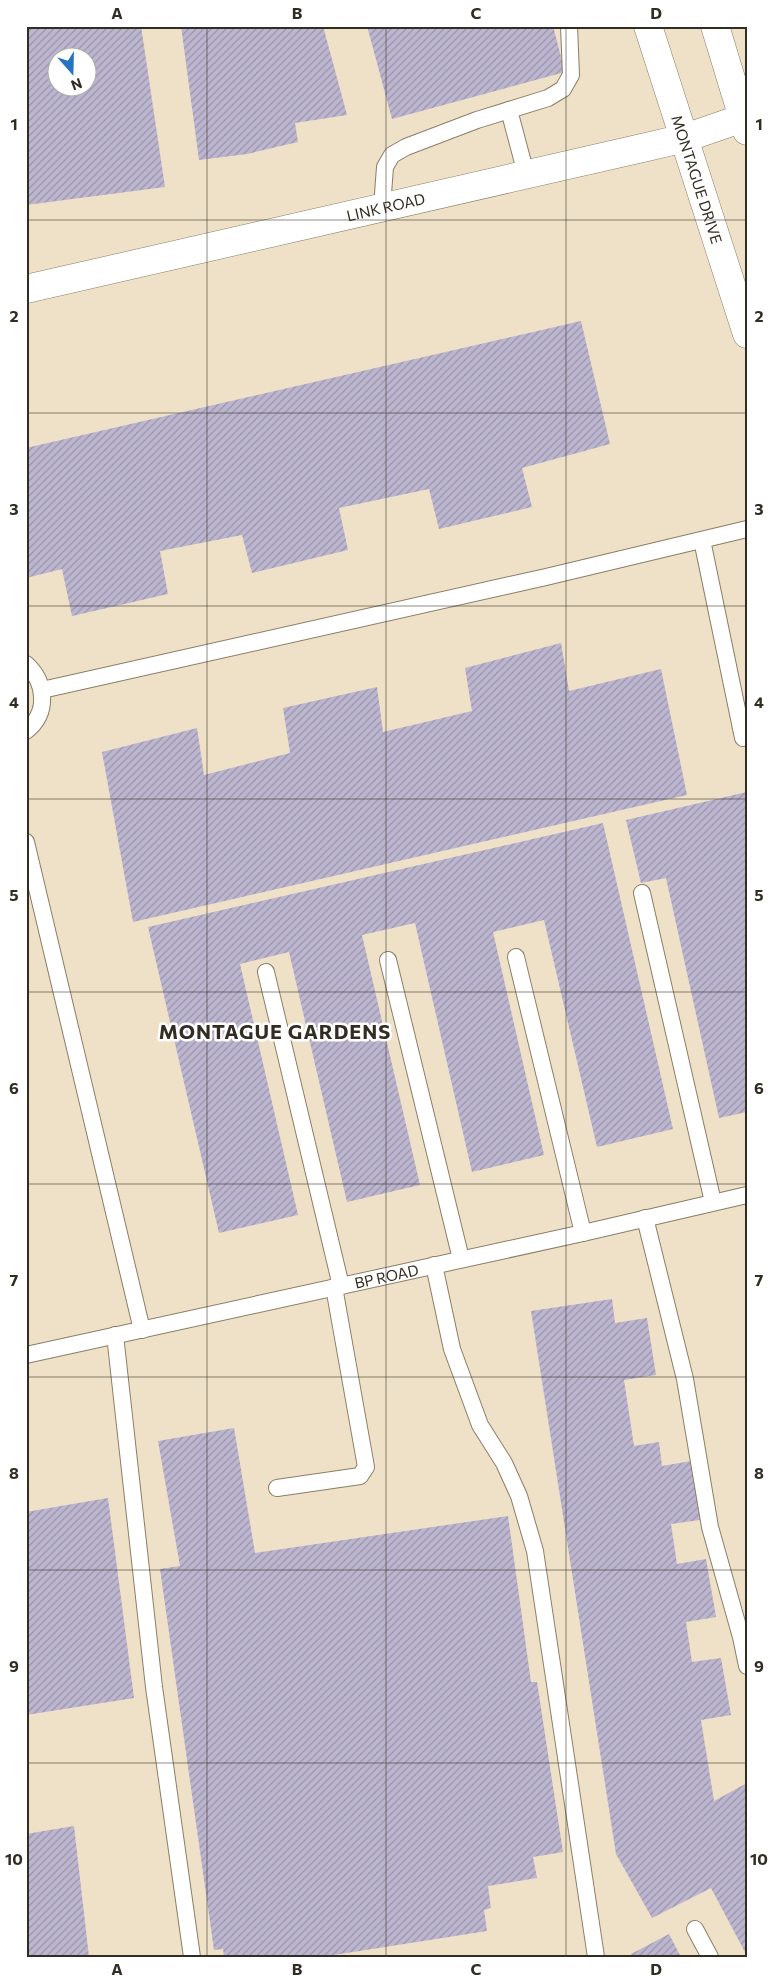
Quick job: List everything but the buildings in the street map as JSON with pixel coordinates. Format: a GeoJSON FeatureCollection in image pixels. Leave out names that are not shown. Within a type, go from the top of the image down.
{"type":"FeatureCollection","features":[{"type":"Feature","properties":{"kind":"street","name":"MONTAGUE DRIVE"},"geometry":{"type":"LineString","coordinates":[[648,26],[747,334]]}},
{"type":"Feature","properties":{"kind":"street"},"geometry":{"type":"LineString","coordinates":[[715,26],[745,122]]}},
{"type":"Feature","properties":{"kind":"street","name":"LINK ROAD"},"geometry":{"type":"LineString","coordinates":[[26,289],[684,138],[745,122]]}},
{"type":"Feature","properties":{"kind":"lane"},"geometry":{"type":"LineString","coordinates":[[382,207],[385,167],[392,155],[406,147],[548,98],[563,89],[571,76],[569,26]]}},
{"type":"Feature","properties":{"kind":"lane"},"geometry":{"type":"LineString","coordinates":[[509,110],[526,174]]}},
{"type":"Feature","properties":{"kind":"lane"},"geometry":{"type":"LineString","coordinates":[[42,690],[536,579],[747,529]]}},
{"type":"Feature","properties":{"kind":"lane"},"geometry":{"type":"LineString","coordinates":[[702,540],[743,738]]}},
{"type":"Feature","properties":{"kind":"lane"},"geometry":{"type":"LineString","coordinates":[[26,664],[37,675],[42,690],[42,704],[38,718],[26,730]]}},
{"type":"Feature","properties":{"kind":"lane"},"geometry":{"type":"LineString","coordinates":[[26,842],[142,1330]]}},
{"type":"Feature","properties":{"kind":"lane"},"geometry":{"type":"LineString","coordinates":[[642,893],[713,1202]]}},
{"type":"Feature","properties":{"kind":"lane"},"geometry":{"type":"LineString","coordinates":[[516,958],[583,1233]]}},
{"type":"Feature","properties":{"kind":"lane"},"geometry":{"type":"LineString","coordinates":[[388,960],[462,1260]]}},
{"type":"Feature","properties":{"kind":"lane"},"geometry":{"type":"LineString","coordinates":[[266,972],[337,1286],[366,1467],[360,1476],[277,1488]]}},
{"type":"Feature","properties":{"kind":"lane","name":"BP ROAD"},"geometry":{"type":"LineString","coordinates":[[26,1355],[462,1260],[747,1195]]}},
{"type":"Feature","properties":{"kind":"lane"},"geometry":{"type":"LineString","coordinates":[[645,1218],[685,1378],[710,1527],[741,1637],[747,1666]]}},
{"type":"Feature","properties":{"kind":"lane"},"geometry":{"type":"LineString","coordinates":[[434,1265],[452,1349],[480,1424],[504,1463],[519,1496],[535,1551],[596,1957]]}},
{"type":"Feature","properties":{"kind":"lane"},"geometry":{"type":"LineString","coordinates":[[115,1335],[154,1687],[192,1957]]}},
{"type":"Feature","properties":{"kind":"lane"},"geometry":{"type":"LineString","coordinates":[[695,1929],[710,1957]]}},
{"type":"Feature","properties":{"kind":"district","name":"MONTAGUE GARDENS"},"geometry":{"type":"Point","coordinates":[275,1031]}}]}
